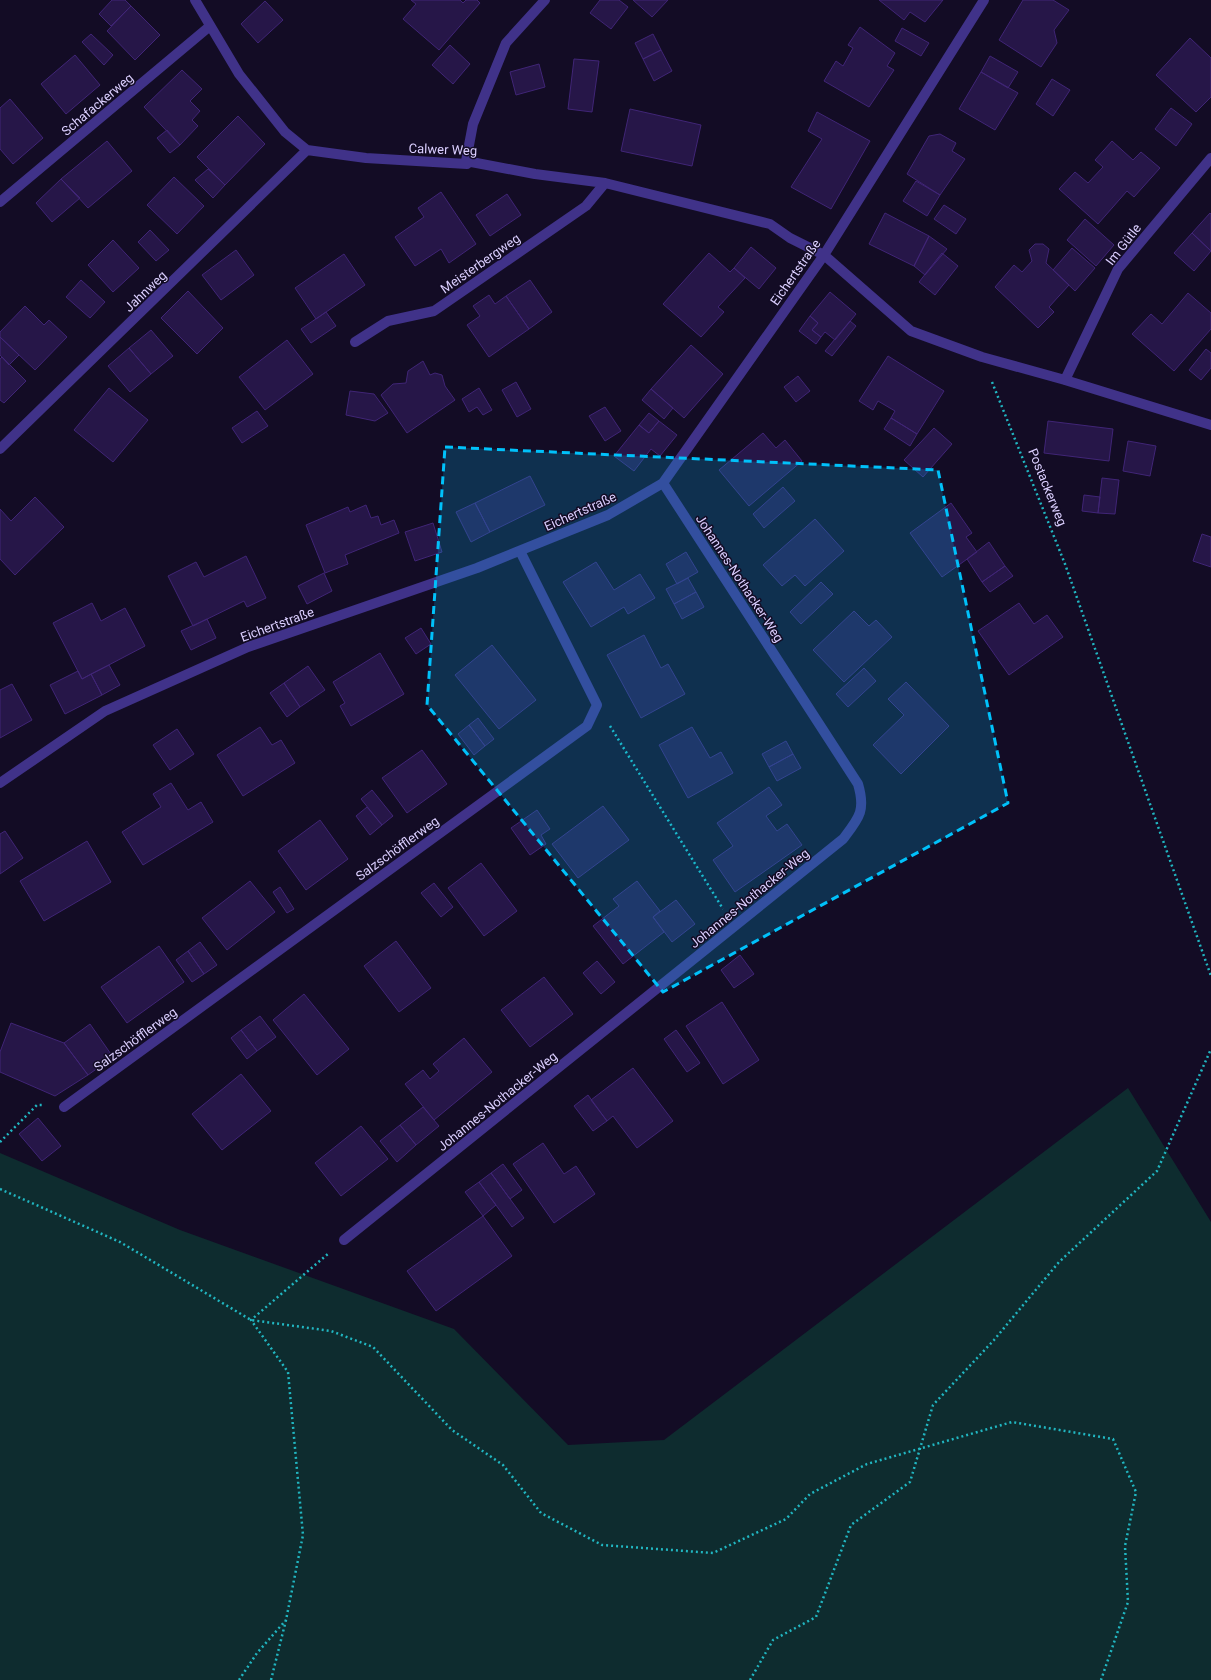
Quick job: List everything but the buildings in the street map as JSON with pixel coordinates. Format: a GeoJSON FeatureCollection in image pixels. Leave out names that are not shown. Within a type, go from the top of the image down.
{"type":"FeatureCollection","features":[{"type":"Feature","properties":{"kind":"street"},"geometry":{"type":"LineString","coordinates":[[195,0],[239,74],[285,132],[307,150]]}},
{"type":"Feature","properties":{"kind":"street"},"geometry":{"type":"LineString","coordinates":[[466,161],[473,124],[506,42],[545,0]]}},
{"type":"Feature","properties":{"kind":"street","name":"Eichertstraße"},"geometry":{"type":"LineString","coordinates":[[0,783],[105,711],[248,647],[351,610],[477,568],[608,515],[663,482],[824,255],[984,0]]}},
{"type":"Feature","properties":{"kind":"street","name":"Schafackerweg"},"geometry":{"type":"LineString","coordinates":[[0,202],[210,26]]}},
{"type":"Feature","properties":{"kind":"street","name":"Calwer Weg"},"geometry":{"type":"LineString","coordinates":[[307,150],[366,158],[467,164],[466,161],[535,174],[605,183],[770,224],[790,238],[824,255]]}},
{"type":"Feature","properties":{"kind":"street","name":"Jahnweg"},"geometry":{"type":"LineString","coordinates":[[0,450],[307,150]]}},
{"type":"Feature","properties":{"kind":"street","name":"Im Gütle"},"geometry":{"type":"LineString","coordinates":[[1066,380],[1118,269],[1211,158]]}},
{"type":"Feature","properties":{"kind":"street","name":"Meisterbergweg"},"geometry":{"type":"LineString","coordinates":[[355,342],[388,321],[434,310],[586,206],[605,183]]}},
{"type":"Feature","properties":{"kind":"street"},"geometry":{"type":"LineString","coordinates":[[824,255],[911,331],[982,357],[1066,380],[1211,425]]}},
{"type":"Feature","properties":{"kind":"street","name":"Johannes-Nothacker-Weg"},"geometry":{"type":"LineString","coordinates":[[344,1240],[843,839],[855,824],[860,812],[862,800],[858,784],[663,482]]}},
{"type":"Feature","properties":{"kind":"street"},"geometry":{"type":"LineString","coordinates":[[520,551],[597,705]]}},
{"type":"Feature","properties":{"kind":"street","name":"Salzschöfflerweg"},"geometry":{"type":"LineString","coordinates":[[64,1107],[587,726],[597,705]]}},
{"type":"Feature","properties":{"kind":"path","name":"Postackerweg"},"geometry":{"type":"LineString","coordinates":[[982,357],[1065,564],[1086,628],[1211,976]]}},
{"type":"Feature","properties":{"kind":"path"},"geometry":{"type":"LineString","coordinates":[[597,705],[734,927]]}},
{"type":"Feature","properties":{"kind":"path"},"geometry":{"type":"LineString","coordinates":[[750,1680],[773,1640],[816,1617],[852,1525],[910,1482],[933,1405],[994,1340],[1059,1262],[1157,1171],[1211,1049]]}},
{"type":"Feature","properties":{"kind":"path"},"geometry":{"type":"LineString","coordinates":[[0,1142],[37,1105],[64,1107]]}},
{"type":"Feature","properties":{"kind":"path"},"geometry":{"type":"LineString","coordinates":[[0,1189],[120,1242],[251,1320],[332,1331],[372,1347],[452,1430],[503,1465],[541,1513],[602,1545],[713,1553],[786,1519],[810,1494],[867,1464],[920,1450],[1012,1422],[1113,1439],[1136,1492],[1125,1546],[1128,1602],[1101,1680]]}},
{"type":"Feature","properties":{"kind":"path"},"geometry":{"type":"LineString","coordinates":[[251,1320],[344,1240]]}},
{"type":"Feature","properties":{"kind":"path"},"geometry":{"type":"LineString","coordinates":[[251,1320],[288,1372],[303,1535],[286,1620],[271,1680]]}},
{"type":"Feature","properties":{"kind":"path"},"geometry":{"type":"LineString","coordinates":[[239,1680],[256,1653],[286,1620]]}},
{"type":"Feature","properties":{"kind":"highlighted area"},"geometry":{"type":"Polygon","coordinates":[[[445,447],[938,470],[1008,803],[663,992],[427,705],[445,447]]]}},
{"type":"Feature","properties":{"kind":"green space"},"geometry":{"type":"Polygon","coordinates":[[[1128,1088],[1211,1222],[1211,1680],[0,1680],[0,1153],[180,1230],[454,1329],[568,1445],[664,1440],[1128,1088]]]}}]}
